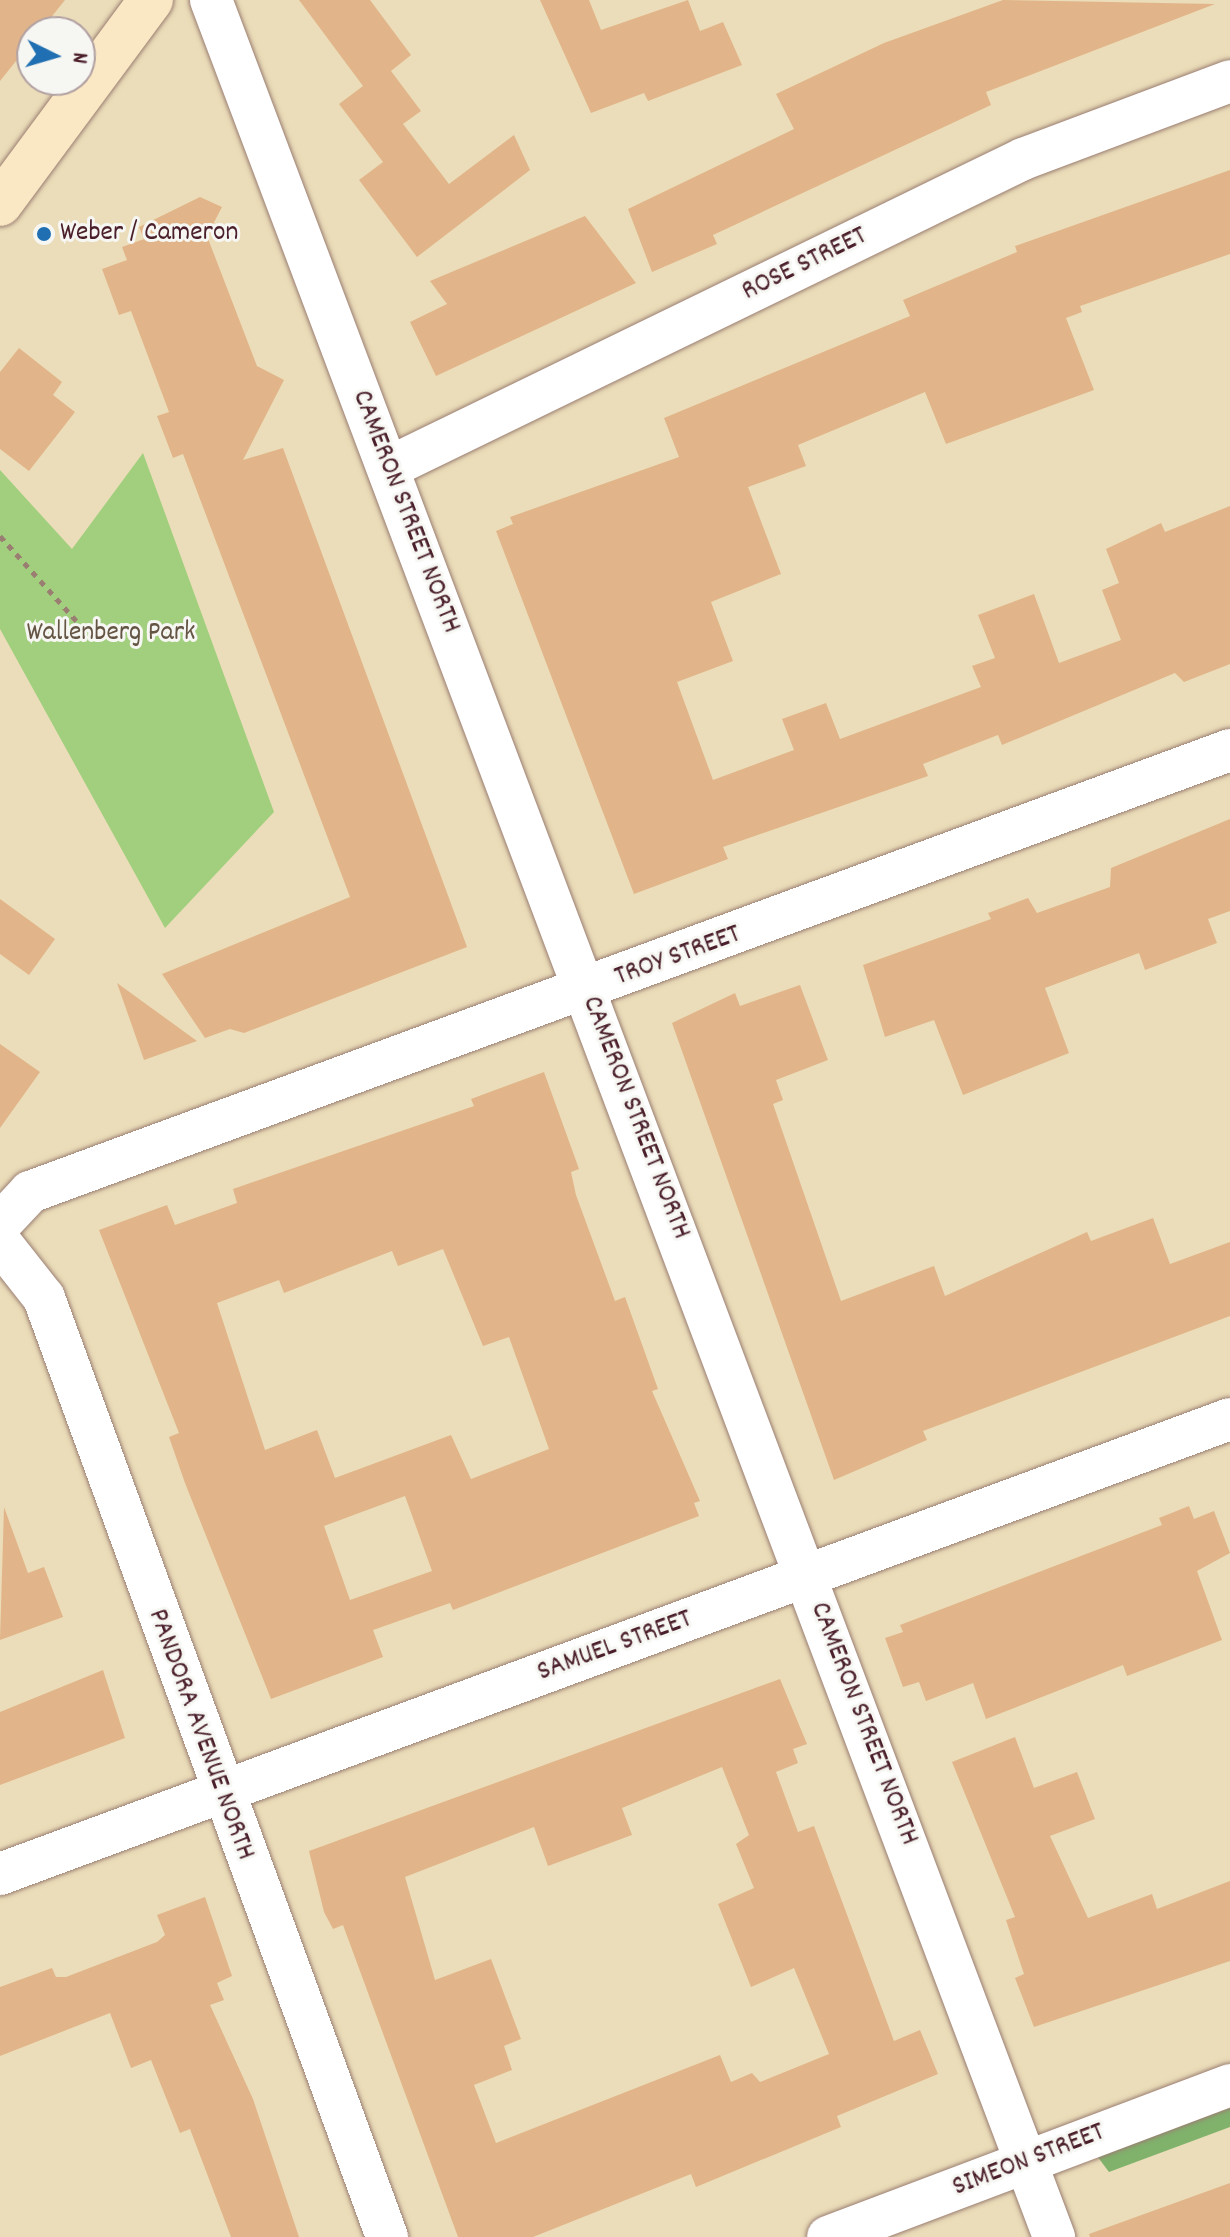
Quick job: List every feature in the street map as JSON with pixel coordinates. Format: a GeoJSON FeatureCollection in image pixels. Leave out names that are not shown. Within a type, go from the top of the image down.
{"type":"FeatureCollection","features":[{"type":"Feature","properties":{"kind":"main road"},"geometry":{"type":"LineString","coordinates":[[0,204],[151,0]]}},
{"type":"Feature","properties":{"kind":"street","name":"CAMERON STREET NORTH"},"geometry":{"type":"LineString","coordinates":[[211,0],[1054,2237]]}},
{"type":"Feature","properties":{"kind":"street","name":"ROSE STREET"},"geometry":{"type":"LineString","coordinates":[[388,468],[1023,159],[1230,81]]}},
{"type":"Feature","properties":{"kind":"street","name":"TROY STREET"},"geometry":{"type":"LineString","coordinates":[[0,1224],[30,1192],[587,991],[1230,750]]}},
{"type":"Feature","properties":{"kind":"street","name":"PANDORA AVENUE NORTH"},"geometry":{"type":"LineString","coordinates":[[0,1242],[44,1298],[220,1794],[387,2237]]}},
{"type":"Feature","properties":{"kind":"street","name":"SAMUEL STREET"},"geometry":{"type":"LineString","coordinates":[[0,1874],[1230,1419]]}},
{"type":"Feature","properties":{"kind":"street","name":"SIMEON STREET"},"geometry":{"type":"LineString","coordinates":[[828,2237],[1230,2085]]}},
{"type":"Feature","properties":{"kind":"path"},"geometry":{"type":"LineString","coordinates":[[0,536],[80,625]]}},
{"type":"Feature","properties":{"kind":"green space","name":"Wallenberg Park"},"geometry":{"type":"Polygon","coordinates":[[[143,453],[274,812],[165,928],[0,629],[0,470],[72,549],[143,453]]]}},
{"type":"Feature","properties":{"kind":"green space"},"geometry":{"type":"Polygon","coordinates":[[[1230,2108],[1230,2127],[1109,2172],[1097,2156],[1230,2108]]]}},
{"type":"Feature","properties":{"kind":"building"},"geometry":{"type":"Polygon","coordinates":[[[0,0],[65,0],[52,16],[16,16],[16,61],[0,81],[0,0]]]}},
{"type":"Feature","properties":{"kind":"building"},"geometry":{"type":"Polygon","coordinates":[[[299,0],[370,0],[411,55],[391,71],[421,111],[403,124],[449,184],[514,135],[530,170],[417,257],[359,180],[383,162],[339,104],[363,86],[299,0]]]}},
{"type":"Feature","properties":{"kind":"building"},"geometry":{"type":"Polygon","coordinates":[[[540,0],[589,0],[601,30],[688,0],[700,31],[723,22],[742,65],[648,101],[644,93],[591,113],[540,0]]]}},
{"type":"Feature","properties":{"kind":"building"},"geometry":{"type":"Polygon","coordinates":[[[1003,0],[1215,4],[986,92],[991,105],[713,235],[717,244],[652,272],[628,209],[794,129],[776,94],[884,43],[1003,0]]]}},
{"type":"Feature","properties":{"kind":"building"},"geometry":{"type":"Polygon","coordinates":[[[1230,170],[1230,254],[1080,306],[1082,312],[1066,318],[1094,390],[946,444],[925,392],[798,445],[806,466],[748,487],[781,574],[711,602],[733,661],[677,682],[713,780],[794,750],[782,719],[826,703],[840,739],[981,687],[972,666],[995,658],[978,615],[1034,594],[1059,663],[1121,640],[1102,590],[1119,583],[1106,549],[1161,523],[1165,532],[1230,506],[1230,664],[1184,682],[1175,673],[1002,745],[998,735],[923,764],[928,776],[723,847],[728,859],[634,894],[496,531],[513,524],[510,517],[679,457],[664,418],[910,316],[903,300],[1017,252],[1015,246],[1230,170]]]}},
{"type":"Feature","properties":{"kind":"building"},"geometry":{"type":"Polygon","coordinates":[[[200,197],[222,207],[207,236],[257,366],[284,380],[243,460],[283,448],[467,947],[244,1033],[230,1029],[205,1038],[162,974],[350,897],[183,454],[173,458],[157,416],[169,412],[131,311],[119,315],[102,269],[127,260],[122,247],[144,239],[139,227],[200,197]]]}},
{"type":"Feature","properties":{"kind":"building"},"geometry":{"type":"Polygon","coordinates":[[[585,216],[636,283],[436,376],[410,322],[447,304],[430,281],[585,216]]]}},
{"type":"Feature","properties":{"kind":"building"},"geometry":{"type":"Polygon","coordinates":[[[19,348],[62,382],[53,395],[75,412],[29,471],[0,449],[0,372],[19,348]]]}},
{"type":"Feature","properties":{"kind":"building"},"geometry":{"type":"Polygon","coordinates":[[[1230,819],[1230,911],[1208,919],[1217,943],[1145,970],[1139,953],[1045,988],[1069,1053],[963,1095],[934,1020],[885,1037],[863,965],[991,919],[988,913],[1028,898],[1037,913],[1110,887],[1111,868],[1230,819]]]}},
{"type":"Feature","properties":{"kind":"building"},"geometry":{"type":"Polygon","coordinates":[[[0,899],[55,939],[29,975],[0,954],[0,899]]]}},
{"type":"Feature","properties":{"kind":"building"},"geometry":{"type":"Polygon","coordinates":[[[117,983],[197,1041],[144,1060],[117,983]]]}},
{"type":"Feature","properties":{"kind":"building"},"geometry":{"type":"Polygon","coordinates":[[[800,985],[828,1060],[776,1080],[783,1100],[773,1104],[841,1301],[934,1266],[945,1296],[1087,1232],[1091,1241],[1153,1218],[1170,1264],[1230,1242],[1230,1316],[923,1431],[927,1440],[834,1480],[672,1023],[735,993],[740,1006],[800,985]]]}},
{"type":"Feature","properties":{"kind":"building"},"geometry":{"type":"Polygon","coordinates":[[[0,1044],[40,1072],[0,1128],[0,1044]]]}},
{"type":"Feature","properties":{"kind":"building"},"geometry":{"type":"Polygon","coordinates":[[[544,1072],[579,1169],[571,1172],[576,1195],[615,1301],[625,1297],[658,1389],[652,1391],[700,1501],[694,1503],[699,1516],[453,1610],[450,1603],[373,1630],[383,1657],[271,1699],[185,1483],[169,1437],[179,1433],[99,1230],[167,1205],[175,1225],[237,1203],[233,1189],[474,1106],[471,1099],[544,1072]],[[443,1249],[398,1266],[392,1251],[284,1293],[279,1280],[217,1303],[265,1450],[317,1430],[335,1478],[451,1435],[471,1479],[549,1449],[509,1337],[483,1346],[443,1249]],[[405,1496],[324,1526],[350,1600],[432,1571],[405,1496]]]}},
{"type":"Feature","properties":{"kind":"building"},"geometry":{"type":"Polygon","coordinates":[[[1189,1506],[1194,1519],[1214,1511],[1230,1553],[1197,1571],[1222,1640],[1127,1676],[1123,1665],[986,1719],[973,1683],[926,1701],[919,1682],[903,1687],[885,1638],[903,1632],[900,1625],[1162,1525],[1159,1518],[1189,1506]]]}},
{"type":"Feature","properties":{"kind":"building"},"geometry":{"type":"Polygon","coordinates":[[[4,1507],[28,1573],[44,1567],[63,1617],[0,1640],[4,1507]]]}},
{"type":"Feature","properties":{"kind":"building"},"geometry":{"type":"Polygon","coordinates":[[[103,1670],[125,1738],[0,1785],[0,1712],[103,1670]]]}},
{"type":"Feature","properties":{"kind":"building"},"geometry":{"type":"Polygon","coordinates":[[[780,1679],[807,1744],[793,1749],[798,1763],[776,1772],[798,1832],[814,1826],[894,2041],[920,2030],[938,2074],[837,2116],[841,2127],[696,2187],[691,2174],[533,2237],[458,2237],[343,1925],[333,1929],[324,1912],[309,1851],[780,1679]],[[722,1767],[622,1808],[632,1835],[548,1866],[534,1827],[405,1877],[435,1980],[491,1959],[521,2039],[504,2046],[512,2070],[474,2085],[496,2143],[720,2055],[731,2082],[752,2073],[760,2082],[829,2054],[794,1968],[751,1987],[718,1904],[754,1888],[736,1844],[749,1835],[722,1767]]]}},
{"type":"Feature","properties":{"kind":"building"},"geometry":{"type":"Polygon","coordinates":[[[1015,1737],[1034,1788],[1077,1772],[1095,1819],[1050,1836],[1088,1918],[1152,1894],[1157,1909],[1230,1881],[1230,1961],[1034,2027],[1015,1978],[1024,1974],[1006,1920],[1015,1917],[952,1762],[1015,1737]]]}},
{"type":"Feature","properties":{"kind":"building"},"geometry":{"type":"Polygon","coordinates":[[[205,1897],[232,1976],[217,1983],[224,2000],[210,2005],[253,2099],[299,2237],[231,2237],[190,2129],[180,2133],[151,2060],[131,2068],[110,2013],[0,2056],[0,1987],[52,1968],[56,1977],[66,1977],[157,1942],[165,1935],[157,1915],[205,1897]]]}},
{"type":"Feature","properties":{"kind":"building"},"geometry":{"type":"Polygon","coordinates":[[[1230,2183],[1230,2237],[1090,2237],[1089,2234],[1230,2183]]]}},
{"type":"Feature","properties":{"kind":"place","name":"Weber / Cameron"},"geometry":{"type":"Point","coordinates":[44,234]}}]}
